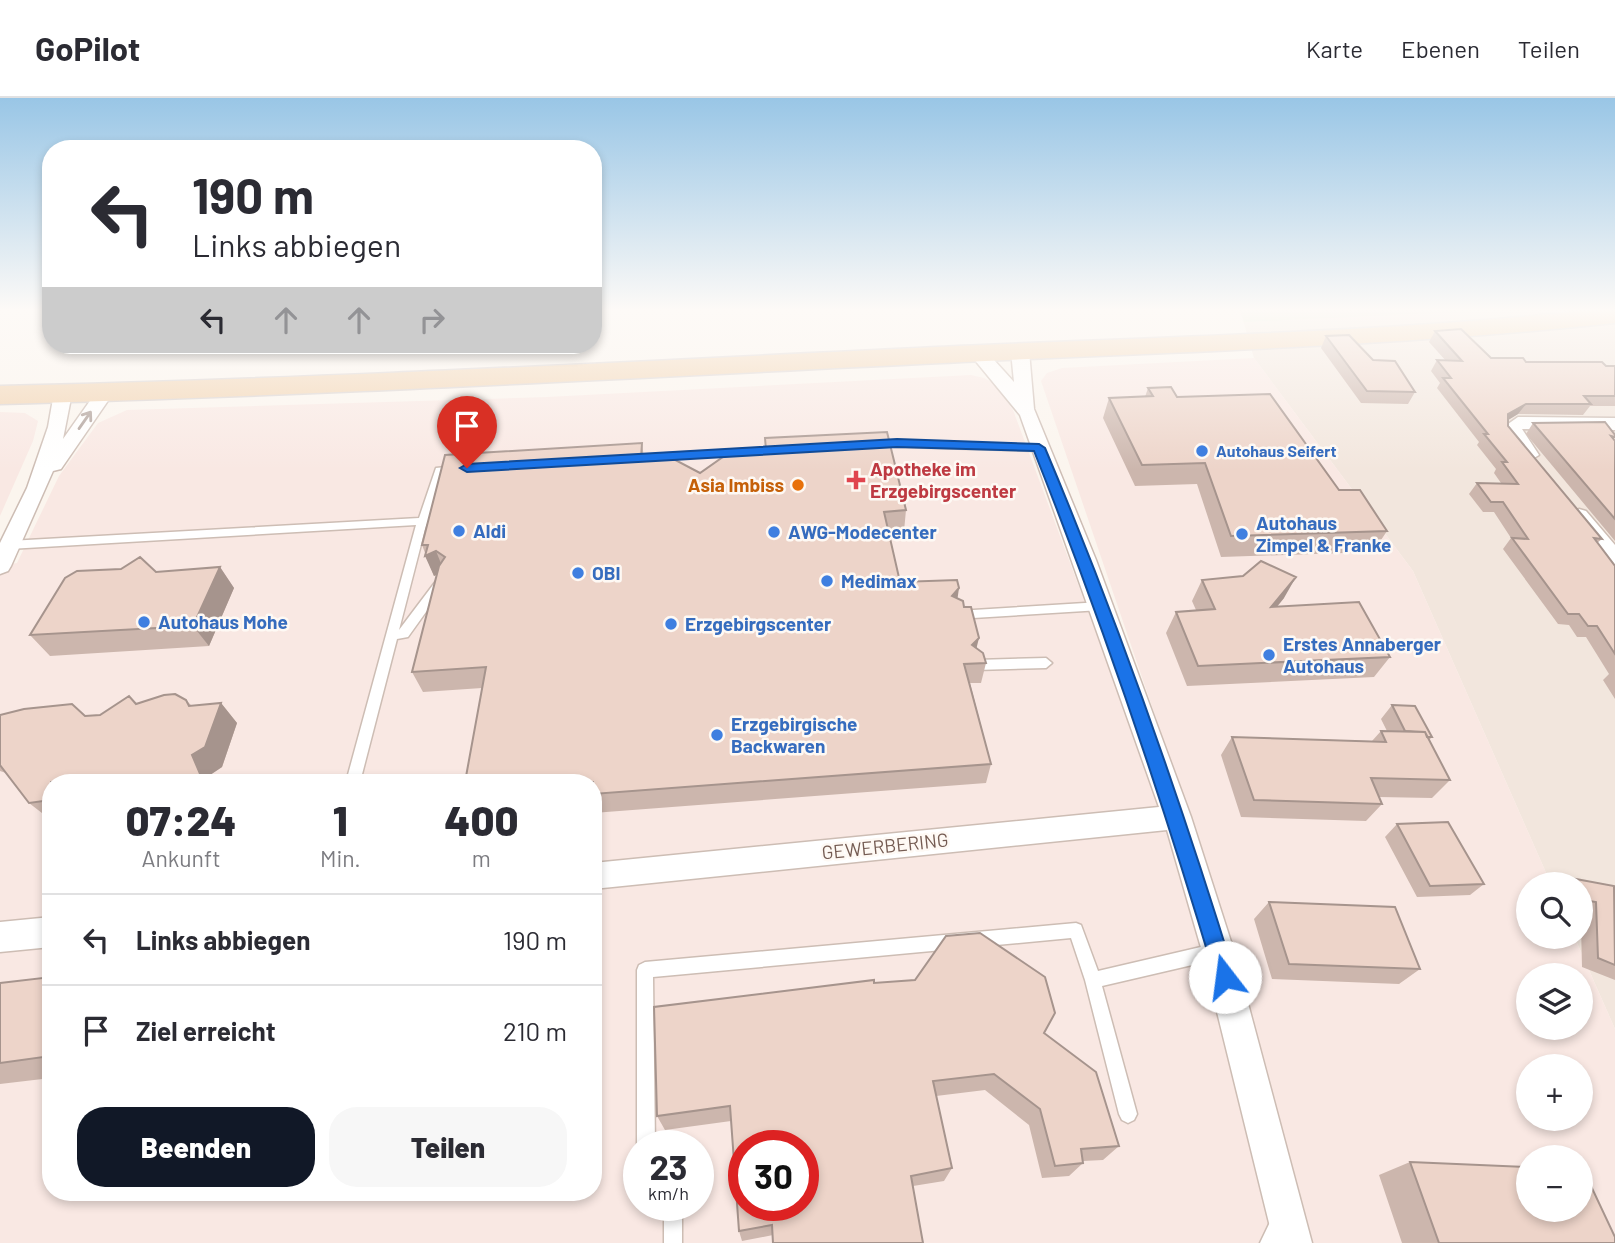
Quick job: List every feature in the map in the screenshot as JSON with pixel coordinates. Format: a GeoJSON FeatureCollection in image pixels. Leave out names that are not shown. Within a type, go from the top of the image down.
{"type":"FeatureCollection","features":[{"type":"Feature","properties":{"kind":"main road"},"geometry":{"type":"LineString","coordinates":[[0,395],[394,383],[775,363]]}},
{"type":"Feature","properties":{"kind":"street"},"geometry":{"type":"LineString","coordinates":[[987,363],[1025,409]]}},
{"type":"Feature","properties":{"kind":"street"},"geometry":{"type":"LineString","coordinates":[[1021,363],[1025,409],[1101,606],[1177,817],[1218,951],[1293,1243]]}},
{"type":"Feature","properties":{"kind":"street"},"geometry":{"type":"LineString","coordinates":[[37,488],[105,392]]}},
{"type":"Feature","properties":{"kind":"street"},"geometry":{"type":"LineString","coordinates":[[0,566],[37,488],[57,427],[64,393]]}},
{"type":"Feature","properties":{"kind":"street"},"geometry":{"type":"LineString","coordinates":[[1537,466],[1511,435],[1510,429],[1518,423],[1615,425]]}},
{"type":"Feature","properties":{"kind":"street"},"geometry":{"type":"LineString","coordinates":[[1563,497],[1615,559]]}},
{"type":"Feature","properties":{"kind":"street","name":"GEWERBERING"},"geometry":{"type":"LineString","coordinates":[[602,875],[1177,817]]}},
{"type":"Feature","properties":{"kind":"street"},"geometry":{"type":"LineString","coordinates":[[0,937],[42,933]]}},
{"type":"Feature","properties":{"kind":"lane"},"geometry":{"type":"LineString","coordinates":[[856,446],[897,443],[1039,448]]}},
{"type":"Feature","properties":{"kind":"lane"},"geometry":{"type":"LineString","coordinates":[[648,457],[758,451]]}},
{"type":"Feature","properties":{"kind":"lane"},"geometry":{"type":"LineString","coordinates":[[356,774],[423,522],[440,470],[467,468]]}},
{"type":"Feature","properties":{"kind":"lane"},"geometry":{"type":"LineString","coordinates":[[9,545],[423,522]]}},
{"type":"Feature","properties":{"kind":"lane"},"geometry":{"type":"LineString","coordinates":[[392,635],[404,634],[445,578]]}},
{"type":"Feature","properties":{"kind":"lane"},"geometry":{"type":"LineString","coordinates":[[957,615],[1101,606]]}},
{"type":"Feature","properties":{"kind":"lane"},"geometry":{"type":"LineString","coordinates":[[976,665],[1046,663]]}},
{"type":"Feature","properties":{"kind":"lane"},"geometry":{"type":"LineString","coordinates":[[646,1130],[645,970],[1076,930],[1093,980],[1128,1114]]}},
{"type":"Feature","properties":{"kind":"lane"},"geometry":{"type":"LineString","coordinates":[[1093,980],[1218,951]]}},
{"type":"Feature","properties":{"kind":"lane"},"geometry":{"type":"LineString","coordinates":[[1269,1243],[1286,1214]]}},
{"type":"Feature","properties":{"kind":"lane"},"geometry":{"type":"LineString","coordinates":[[673,1221],[673,1243]]}},
{"type":"Feature","properties":{"kind":"shaded area"},"geometry":{"type":"Polygon","coordinates":[[[1150,363],[1258,363],[1413,571],[1546,872],[1516,872],[1516,949],[1580,949],[1586,963],[1516,963],[1516,1040],[1593,1040],[1593,979],[1615,1029],[1615,1243],[0,1243],[0,566],[17,563],[59,476],[98,423],[127,410],[547,397],[971,375],[984,378],[995,384],[1013,410],[1147,769],[1207,868],[1041,381],[1047,373],[1062,368],[1150,363]]]}},
{"type":"Feature","properties":{"kind":"shaded area"},"geometry":{"type":"Polygon","coordinates":[[[1258,363],[1615,363],[1615,1029],[1593,979],[1593,963],[1586,963],[1580,949],[1593,949],[1593,872],[1546,872],[1413,571],[1258,363]]]}},
{"type":"Feature","properties":{"kind":"shaded area"},"geometry":{"type":"Polygon","coordinates":[[[0,412],[25,413],[38,421],[33,441],[0,516],[0,412]]]}},
{"type":"Feature","properties":{"kind":"building"},"geometry":{"type":"Polygon","coordinates":[[[1346,363],[1397,363],[1415,392],[1367,391],[1346,363]]]}},
{"type":"Feature","properties":{"kind":"building"},"geometry":{"type":"Polygon","coordinates":[[[1440,363],[1603,363],[1615,366],[1615,396],[1584,396],[1591,404],[1526,404],[1508,414],[1508,426],[1602,539],[1594,538],[1615,566],[1615,654],[1597,626],[1588,626],[1579,614],[1568,614],[1512,538],[1528,539],[1503,502],[1491,502],[1477,483],[1518,484],[1502,462],[1507,462],[1484,434],[1488,434],[1443,378],[1451,378],[1440,363]]]}},
{"type":"Feature","properties":{"kind":"building"},"geometry":{"type":"Polygon","coordinates":[[[1171,387],[1177,397],[1270,394],[1339,490],[1360,490],[1387,531],[1231,536],[1205,463],[1142,465],[1109,398],[1153,396],[1148,388],[1171,387]]]}},
{"type":"Feature","properties":{"kind":"building"},"geometry":{"type":"Polygon","coordinates":[[[1605,422],[1615,435],[1611,436],[1615,441],[1615,519],[1533,423],[1605,422]]]}},
{"type":"Feature","properties":{"kind":"building","name":"Erzgebirgscenter"},"geometry":{"type":"Polygon","coordinates":[[[887,432],[906,510],[884,512],[900,582],[957,580],[959,588],[952,596],[963,601],[964,607],[971,607],[979,638],[972,645],[983,653],[986,663],[964,664],[991,764],[602,793],[602,774],[466,774],[486,667],[412,672],[439,566],[445,557],[436,551],[425,556],[428,545],[422,545],[445,455],[642,443],[641,458],[666,455],[700,473],[730,452],[766,450],[765,438],[887,432]]]}},
{"type":"Feature","properties":{"kind":"building"},"geometry":{"type":"Polygon","coordinates":[[[140,557],[156,572],[220,567],[193,626],[30,635],[65,578],[77,571],[121,569],[140,557]]]}},
{"type":"Feature","properties":{"kind":"building","name":"Erstes Annaberger Autohaus"},"geometry":{"type":"Polygon","coordinates":[[[1261,561],[1296,577],[1271,607],[1359,602],[1390,657],[1198,666],[1176,612],[1215,609],[1202,580],[1243,576],[1261,561]]]}},
{"type":"Feature","properties":{"kind":"building"},"geometry":{"type":"Polygon","coordinates":[[[175,694],[186,700],[189,706],[221,703],[205,747],[192,755],[200,774],[42,774],[42,801],[29,803],[0,765],[0,715],[24,709],[72,704],[85,716],[100,715],[129,696],[136,704],[175,694]]]}},
{"type":"Feature","properties":{"kind":"building"},"geometry":{"type":"Polygon","coordinates":[[[1392,705],[1415,706],[1432,737],[1427,737],[1425,732],[1405,731],[1392,705]]]}},
{"type":"Feature","properties":{"kind":"building"},"geometry":{"type":"Polygon","coordinates":[[[1381,731],[1425,732],[1450,780],[1371,778],[1382,804],[1254,800],[1232,737],[1386,742],[1381,731]]]}},
{"type":"Feature","properties":{"kind":"building"},"geometry":{"type":"Polygon","coordinates":[[[1448,822],[1484,884],[1430,886],[1397,824],[1448,822]]]}},
{"type":"Feature","properties":{"kind":"building"},"geometry":{"type":"Polygon","coordinates":[[[1593,882],[1614,886],[1615,965],[1598,958],[1596,902],[1593,902],[1593,882]]]}},
{"type":"Feature","properties":{"kind":"building"},"geometry":{"type":"Polygon","coordinates":[[[1269,902],[1395,907],[1420,969],[1289,964],[1269,902]]]}},
{"type":"Feature","properties":{"kind":"building"},"geometry":{"type":"Polygon","coordinates":[[[980,933],[1045,977],[1055,1013],[1044,1033],[1096,1072],[1119,1146],[1081,1149],[1083,1163],[1055,1166],[1040,1109],[994,1074],[933,1081],[952,1168],[911,1176],[923,1243],[773,1243],[772,1225],[739,1231],[738,1221],[819,1221],[819,1130],[732,1130],[730,1106],[657,1116],[654,1007],[874,980],[874,983],[915,980],[946,936],[980,933]]]}},
{"type":"Feature","properties":{"kind":"building"},"geometry":{"type":"Polygon","coordinates":[[[42,978],[42,1057],[0,1063],[0,983],[42,978]]]}},
{"type":"Feature","properties":{"kind":"building"},"geometry":{"type":"Polygon","coordinates":[[[1410,1162],[1516,1166],[1516,1222],[1593,1222],[1593,1190],[1615,1237],[1615,1243],[1439,1243],[1410,1162]]]}},
{"type":"Feature","properties":{"kind":"place","name":"Autohaus Seifert"},"geometry":{"type":"Point","coordinates":[1202,451]}},
{"type":"Feature","properties":{"kind":"place","name":"Apotheke im Erzgebirgscenter"},"geometry":{"type":"Point","coordinates":[856,480]}},
{"type":"Feature","properties":{"kind":"place","name":"Asia Imbiss"},"geometry":{"type":"Point","coordinates":[798,485]}},
{"type":"Feature","properties":{"kind":"place","name":"Aldi"},"geometry":{"type":"Point","coordinates":[459,531]}},
{"type":"Feature","properties":{"kind":"place","name":"AWG-Modecenter"},"geometry":{"type":"Point","coordinates":[774,532]}},
{"type":"Feature","properties":{"kind":"place","name":"Autohaus Zimpel & Franke"},"geometry":{"type":"Point","coordinates":[1242,534]}},
{"type":"Feature","properties":{"kind":"place","name":"OBI"},"geometry":{"type":"Point","coordinates":[578,573]}},
{"type":"Feature","properties":{"kind":"place","name":"Medimax"},"geometry":{"type":"Point","coordinates":[827,581]}},
{"type":"Feature","properties":{"kind":"place","name":"Autohaus Mohe"},"geometry":{"type":"Point","coordinates":[144,622]}},
{"type":"Feature","properties":{"kind":"place","name":"Erzgebirgscenter"},"geometry":{"type":"Point","coordinates":[671,624]}},
{"type":"Feature","properties":{"kind":"place","name":"Erstes Annaberger Autohaus"},"geometry":{"type":"Point","coordinates":[1269,655]}},
{"type":"Feature","properties":{"kind":"place","name":"Erzgebirgische Backwaren"},"geometry":{"type":"Point","coordinates":[717,735]}},
{"type":"Feature","properties":{"kind":"route"},"geometry":{"type":"LineString","coordinates":[[467,468],[897,443],[1039,448],[1085,560],[1177,817],[1225,977]]}}]}
